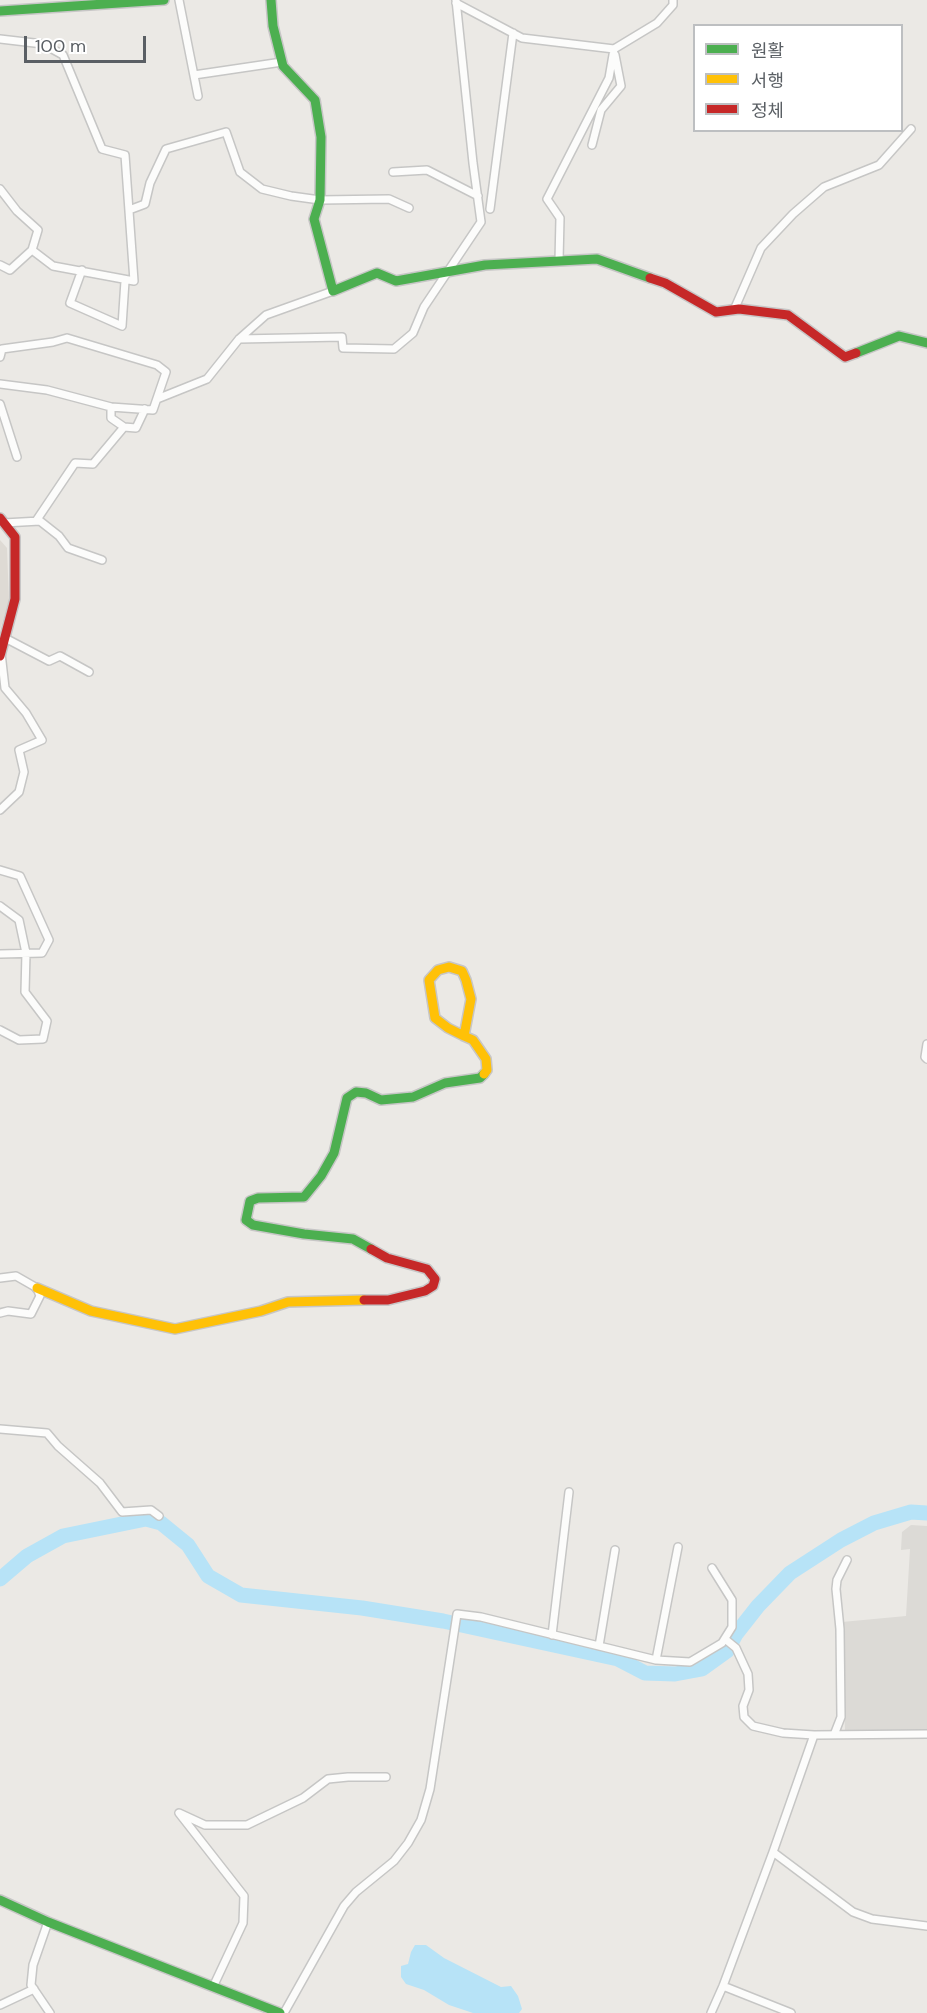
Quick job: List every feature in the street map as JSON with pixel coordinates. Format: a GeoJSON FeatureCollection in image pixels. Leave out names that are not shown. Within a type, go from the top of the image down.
{"type":"FeatureCollection","features":[{"type":"Feature","properties":{"kind":"street"},"geometry":{"type":"LineString","coordinates":[[0,11],[164,0]]}},
{"type":"Feature","properties":{"kind":"street"},"geometry":{"type":"LineString","coordinates":[[179,0],[198,96]]}},
{"type":"Feature","properties":{"kind":"street"},"geometry":{"type":"LineString","coordinates":[[271,0],[273,26],[283,66],[315,100],[321,137],[320,200],[314,219],[333,291]]}},
{"type":"Feature","properties":{"kind":"street"},"geometry":{"type":"LineString","coordinates":[[456,1],[522,38],[614,49],[657,23],[673,5],[673,0]]}},
{"type":"Feature","properties":{"kind":"street"},"geometry":{"type":"LineString","coordinates":[[239,339],[342,336],[343,348],[394,349],[413,333],[424,307],[481,222],[456,1]]}},
{"type":"Feature","properties":{"kind":"street"},"geometry":{"type":"LineString","coordinates":[[490,209],[513,33]]}},
{"type":"Feature","properties":{"kind":"street"},"geometry":{"type":"LineString","coordinates":[[0,39],[42,44],[63,55],[102,149],[125,155],[134,281],[53,266],[32,250]]}},
{"type":"Feature","properties":{"kind":"street"},"geometry":{"type":"LineString","coordinates":[[592,145],[601,110],[621,87],[614,49]]}},
{"type":"Feature","properties":{"kind":"street"},"geometry":{"type":"LineString","coordinates":[[559,261],[560,218],[547,199],[609,78],[614,49]]}},
{"type":"Feature","properties":{"kind":"street"},"geometry":{"type":"LineString","coordinates":[[194,75],[282,62]]}},
{"type":"Feature","properties":{"kind":"street"},"geometry":{"type":"LineString","coordinates":[[734,310],[761,248],[793,214],[824,187],[879,165],[911,129]]}},
{"type":"Feature","properties":{"kind":"street"},"geometry":{"type":"LineString","coordinates":[[129,210],[146,204],[150,183],[166,149],[226,132],[240,172],[262,189],[320,200],[389,199],[409,208]]}},
{"type":"Feature","properties":{"kind":"street"},"geometry":{"type":"LineString","coordinates":[[393,172],[427,170],[478,196]]}},
{"type":"Feature","properties":{"kind":"street"},"geometry":{"type":"LineString","coordinates":[[0,189],[17,211],[38,230],[32,250],[10,270],[0,265]]}},
{"type":"Feature","properties":{"kind":"street"},"geometry":{"type":"LineString","coordinates":[[157,399],[207,380],[239,339],[266,315],[377,273],[396,281],[484,265],[597,259],[665,283],[716,312],[734,310],[788,315],[845,357],[899,336],[927,343]]}},
{"type":"Feature","properties":{"kind":"street"},"geometry":{"type":"LineString","coordinates":[[82,270],[70,303],[122,326],[125,280]]}},
{"type":"Feature","properties":{"kind":"street"},"geometry":{"type":"LineString","coordinates":[[0,357],[2,349],[67,338],[158,365],[166,372],[153,410],[111,407],[47,390],[0,384]]}},
{"type":"Feature","properties":{"kind":"street"},"geometry":{"type":"LineString","coordinates":[[0,404],[17,457]]}},
{"type":"Feature","properties":{"kind":"street"},"geometry":{"type":"LineString","coordinates":[[111,407],[111,418],[124,427],[136,428],[145,409]]}},
{"type":"Feature","properties":{"kind":"street"},"geometry":{"type":"LineString","coordinates":[[36,521],[75,463],[93,464],[124,427]]}},
{"type":"Feature","properties":{"kind":"street"},"geometry":{"type":"LineString","coordinates":[[2,520],[40,521],[60,536],[68,548],[102,560]]}},
{"type":"Feature","properties":{"kind":"street"},"geometry":{"type":"LineString","coordinates":[[0,810],[19,792],[24,772],[19,750],[42,740],[26,713],[4,688],[1,655],[15,599],[15,537],[2,520]]}},
{"type":"Feature","properties":{"kind":"street"},"geometry":{"type":"LineString","coordinates":[[5,638],[49,661],[60,656],[89,672]]}},
{"type":"Feature","properties":{"kind":"street"},"geometry":{"type":"LineString","coordinates":[[0,870],[20,876],[49,940],[42,953],[0,954]]}},
{"type":"Feature","properties":{"kind":"street"},"geometry":{"type":"LineString","coordinates":[[0,906],[19,920],[26,953],[25,992],[47,1021],[43,1039],[19,1040],[0,1030]]}},
{"type":"Feature","properties":{"kind":"street"},"geometry":{"type":"LineString","coordinates":[[0,1278],[16,1276],[37,1288],[91,1311],[175,1329],[261,1311],[288,1302],[388,1300],[425,1291],[433,1286],[435,1279],[427,1269],[387,1258],[353,1239],[304,1234],[253,1225],[246,1220],[246,1213],[250,1201],[258,1198],[304,1197],[321,1176],[334,1153],[347,1098],[356,1092],[366,1093],[381,1100],[413,1097],[445,1083],[480,1078],[487,1070],[486,1059],[473,1040],[464,1036],[435,1018],[429,980],[438,970],[449,967],[462,971],[466,980],[471,999],[464,1036]]}},
{"type":"Feature","properties":{"kind":"street"},"geometry":{"type":"LineString","coordinates":[[927,1044],[925,1057],[927,1059]]}},
{"type":"Feature","properties":{"kind":"street"},"geometry":{"type":"LineString","coordinates":[[0,1313],[8,1311],[31,1314],[40,1296],[37,1288]]}},
{"type":"Feature","properties":{"kind":"street"},"geometry":{"type":"LineString","coordinates":[[0,1429],[47,1433],[58,1446],[100,1483],[122,1512],[151,1510],[159,1516]]}},
{"type":"Feature","properties":{"kind":"street"},"geometry":{"type":"LineString","coordinates":[[552,1635],[569,1492]]}},
{"type":"Feature","properties":{"kind":"street"},"geometry":{"type":"LineString","coordinates":[[656,1660],[678,1547]]}},
{"type":"Feature","properties":{"kind":"street"},"geometry":{"type":"LineString","coordinates":[[599,1646],[615,1550]]}},
{"type":"Feature","properties":{"kind":"street"},"geometry":{"type":"LineString","coordinates":[[834,1735],[841,1717],[840,1629],[836,1589],[837,1580],[847,1560]]}},
{"type":"Feature","properties":{"kind":"street"},"geometry":{"type":"LineString","coordinates":[[0,1900],[48,1922],[282,2013],[345,1906],[356,1892],[394,1861],[408,1843],[420,1820],[430,1789],[457,1614],[481,1617],[656,1660],[690,1662],[726,1640],[732,1628],[732,1600],[712,1568]]}},
{"type":"Feature","properties":{"kind":"street"},"geometry":{"type":"LineString","coordinates":[[726,1640],[736,1648],[748,1674],[749,1690],[743,1706],[744,1717],[753,1726],[783,1733],[814,1735],[927,1734]]}},
{"type":"Feature","properties":{"kind":"street"},"geometry":{"type":"LineString","coordinates":[[711,2013],[773,1852],[814,1735]]}},
{"type":"Feature","properties":{"kind":"street"},"geometry":{"type":"LineString","coordinates":[[213,1987],[243,1923],[244,1896],[179,1813],[205,1825],[248,1825],[303,1798],[328,1779],[386,1777]]}},
{"type":"Feature","properties":{"kind":"street"},"geometry":{"type":"LineString","coordinates":[[773,1852],[854,1912],[872,1919],[927,1926]]}},
{"type":"Feature","properties":{"kind":"street"},"geometry":{"type":"LineString","coordinates":[[48,1922],[33,1965],[31,1984],[50,2013]]}},
{"type":"Feature","properties":{"kind":"street"},"geometry":{"type":"LineString","coordinates":[[723,1986],[792,2013]]}},
{"type":"Feature","properties":{"kind":"street"},"geometry":{"type":"LineString","coordinates":[[0,2005],[34,1989]]}},
{"type":"Feature","properties":{"kind":"street"},"geometry":{"type":"LineString","coordinates":[[43,2003],[43,2013]]}},
{"type":"Feature","properties":{"kind":"shaded area"},"geometry":{"type":"Polygon","coordinates":[[[0,540],[7,548],[9,601],[0,630],[0,540]]]}},
{"type":"Feature","properties":{"kind":"shaded area"},"geometry":{"type":"Polygon","coordinates":[[[911,1525],[927,1526],[927,1730],[845,1731],[842,1622],[906,1616],[910,1549],[901,1550],[902,1532],[911,1525]]]}},
{"type":"Feature","properties":{"kind":"water"},"geometry":{"type":"Polygon","coordinates":[[[415,1945],[426,1945],[444,1958],[501,1987],[511,1986],[518,1996],[522,2009],[519,2013],[473,2013],[449,2005],[424,1990],[406,1984],[401,1977],[401,1966],[408,1964],[415,1945]]]}},
{"type":"Feature","properties":{"kind":"waterway"},"geometry":{"type":"LineString","coordinates":[[0,1579],[27,1556],[63,1536],[146,1519],[161,1523],[188,1545],[208,1576],[241,1595],[362,1608],[443,1621],[618,1659],[645,1673],[675,1674],[702,1669],[727,1651],[736,1634],[758,1606],[790,1573],[841,1540],[874,1523],[911,1512],[927,1513]]}},
{"type":"Feature","properties":{"kind":"traffic: fast"},"geometry":{"type":"LineString","coordinates":[[0,11],[164,0]]}},
{"type":"Feature","properties":{"kind":"traffic: fast"},"geometry":{"type":"LineString","coordinates":[[271,0],[273,26],[283,66],[315,100],[321,137],[320,200],[314,219],[333,291],[377,273],[396,281],[485,265],[597,259],[650,278]]}},
{"type":"Feature","properties":{"kind":"traffic: fast"},"geometry":{"type":"LineString","coordinates":[[856,353],[899,336],[927,343]]}},
{"type":"Feature","properties":{"kind":"traffic: fast"},"geometry":{"type":"LineString","coordinates":[[371,1249],[353,1239],[304,1234],[253,1225],[246,1220],[250,1201],[258,1198],[304,1197],[321,1176],[334,1153],[347,1098],[356,1092],[366,1093],[381,1100],[413,1097],[445,1083],[480,1078],[484,1074]]}},
{"type":"Feature","properties":{"kind":"traffic: fast"},"geometry":{"type":"LineString","coordinates":[[0,1900],[48,1922],[280,2013]]}},
{"type":"Feature","properties":{"kind":"traffic: slow"},"geometry":{"type":"LineString","coordinates":[[464,1036],[471,999],[466,980],[462,971],[449,967],[438,970],[429,980],[435,1018],[448,1028],[464,1036],[473,1040],[486,1059],[487,1070],[484,1074]]}},
{"type":"Feature","properties":{"kind":"traffic: slow"},"geometry":{"type":"LineString","coordinates":[[37,1288],[91,1311],[175,1329],[261,1311],[288,1302],[364,1300]]}},
{"type":"Feature","properties":{"kind":"traffic: jam"},"geometry":{"type":"LineString","coordinates":[[650,278],[665,283],[716,312],[739,309],[788,315],[845,357],[856,353]]}},
{"type":"Feature","properties":{"kind":"traffic: jam"},"geometry":{"type":"LineString","coordinates":[[0,518],[15,537],[15,599],[0,656]]}},
{"type":"Feature","properties":{"kind":"traffic: jam"},"geometry":{"type":"LineString","coordinates":[[364,1300],[388,1300],[425,1291],[433,1286],[435,1279],[427,1269],[387,1258],[371,1249]]}}]}
